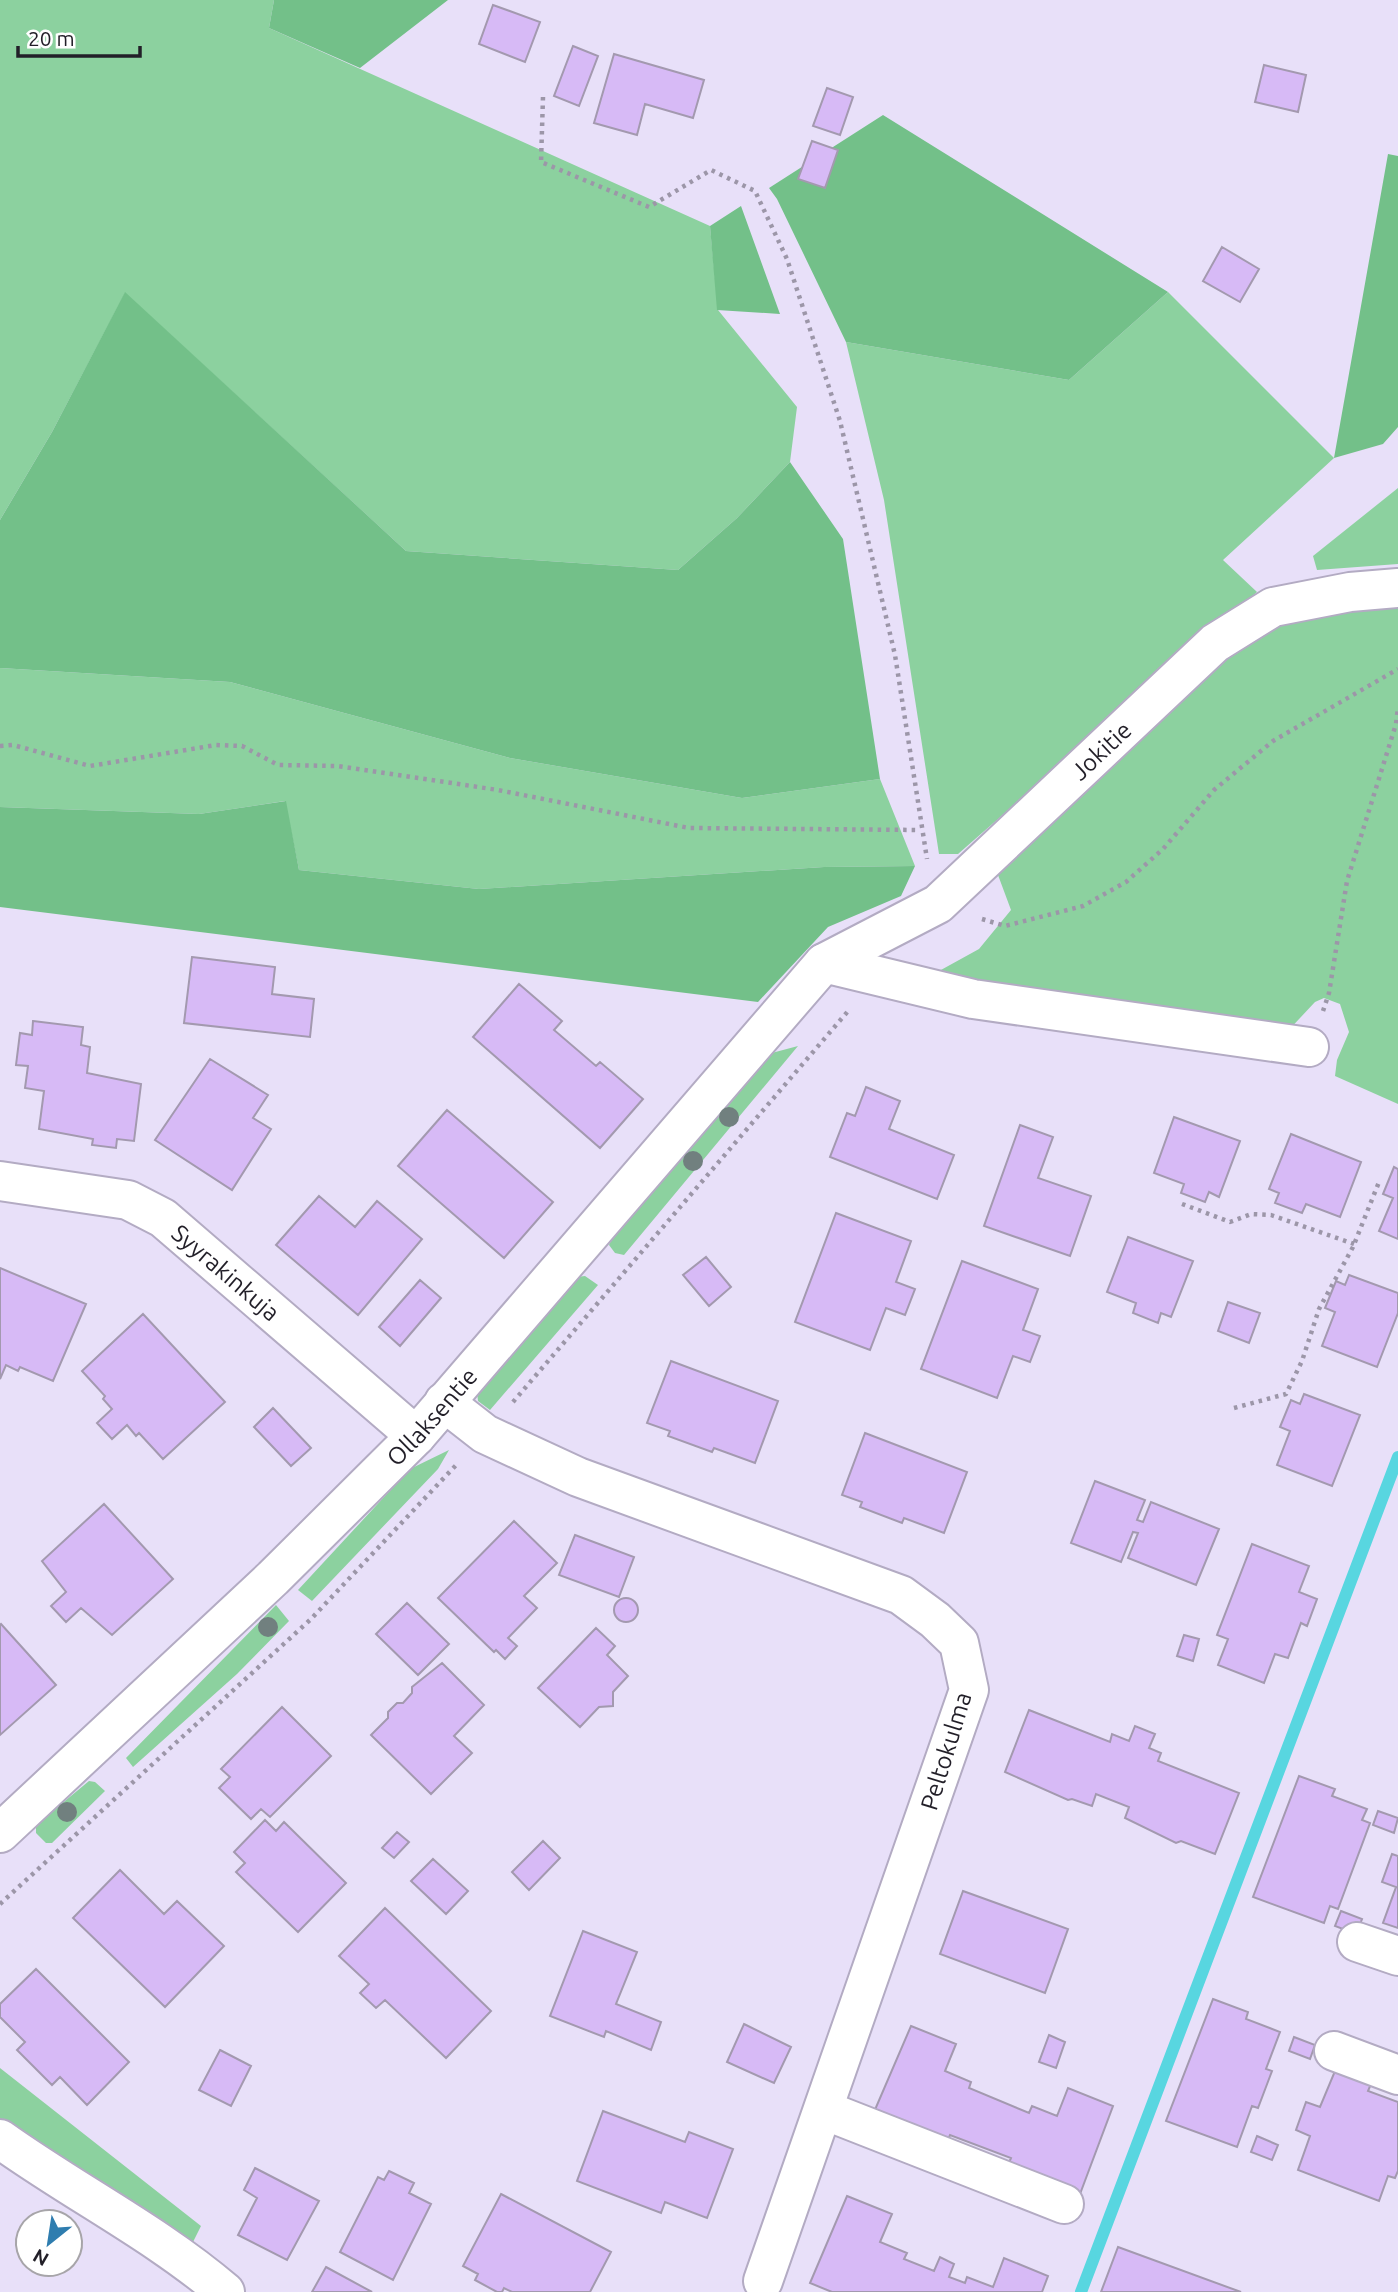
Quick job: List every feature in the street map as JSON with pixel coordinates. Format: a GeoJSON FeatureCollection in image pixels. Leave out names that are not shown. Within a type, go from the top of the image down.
{"type":"FeatureCollection","features":[{"type":"Feature","properties":{"kind":"street","name":"Jokitie"},"geometry":{"type":"LineString","coordinates":[[824,963],[938,904],[1215,643],[1273,607],[1350,592],[1398,588]]}},
{"type":"Feature","properties":{"kind":"street"},"geometry":{"type":"LineString","coordinates":[[824,963],[881,974],[973,999],[1309,1047]]}},
{"type":"Feature","properties":{"kind":"street","name":"Ollaksentie"},"geometry":{"type":"LineString","coordinates":[[0,1833],[273,1578],[416,1436],[824,963]]}},
{"type":"Feature","properties":{"kind":"street","name":"Syyrakinkuja"},"geometry":{"type":"LineString","coordinates":[[0,1181],[128,1200],[163,1218],[416,1436]]}},
{"type":"Feature","properties":{"kind":"street","name":"Peltokulma"},"geometry":{"type":"LineString","coordinates":[[443,1402],[485,1434],[578,1477],[901,1595],[935,1619],[960,1643],[969,1690],[763,2281]]}},
{"type":"Feature","properties":{"kind":"street"},"geometry":{"type":"LineString","coordinates":[[1357,1941],[1398,1956]]}},
{"type":"Feature","properties":{"kind":"street"},"geometry":{"type":"LineString","coordinates":[[1334,2051],[1398,2075]]}},
{"type":"Feature","properties":{"kind":"street"},"geometry":{"type":"LineString","coordinates":[[824,2110],[1064,2204]]}},
{"type":"Feature","properties":{"kind":"street"},"geometry":{"type":"LineString","coordinates":[[0,2139],[50,2175],[147,2234],[225,2292]]}},
{"type":"Feature","properties":{"kind":"path"},"geometry":{"type":"LineString","coordinates":[[543,97],[541,162],[649,207],[711,170],[755,191],[787,259],[839,421],[895,655],[920,830],[938,904],[1005,926],[1083,906],[1126,882],[1163,849],[1214,790],[1273,741],[1398,669]]}},
{"type":"Feature","properties":{"kind":"path"},"geometry":{"type":"LineString","coordinates":[[1309,1047],[1329,993],[1347,881],[1396,724],[1398,707]]}},
{"type":"Feature","properties":{"kind":"path"},"geometry":{"type":"LineString","coordinates":[[0,746],[13,745],[90,766],[216,745],[242,746],[278,765],[338,766],[498,790],[689,828],[920,830]]}},
{"type":"Feature","properties":{"kind":"path"},"geometry":{"type":"LineString","coordinates":[[1234,1408],[1286,1394],[1302,1361],[1319,1309],[1354,1244],[1379,1182]]}},
{"type":"Feature","properties":{"kind":"path"},"geometry":{"type":"LineString","coordinates":[[1182,1204],[1230,1222],[1251,1214],[1271,1215],[1354,1244]]}},
{"type":"Feature","properties":{"kind":"green space"},"geometry":{"type":"Polygon","coordinates":[[[0,0],[274,0],[269,28],[710,226],[718,310],[797,407],[790,462],[737,518],[678,570],[406,551],[125,293],[52,432],[0,520],[0,0]]]}},
{"type":"Feature","properties":{"kind":"green space"},"geometry":{"type":"Polygon","coordinates":[[[274,0],[448,0],[360,68],[269,28],[274,0]]]}},
{"type":"Feature","properties":{"kind":"green space"},"geometry":{"type":"Polygon","coordinates":[[[883,115],[1168,292],[1069,380],[846,342],[777,199],[769,188],[883,115]]]}},
{"type":"Feature","properties":{"kind":"green space"},"geometry":{"type":"Polygon","coordinates":[[[1388,154],[1398,156],[1398,427],[1383,444],[1334,458],[1388,154]]]}},
{"type":"Feature","properties":{"kind":"green space"},"geometry":{"type":"Polygon","coordinates":[[[741,206],[780,314],[717,310],[710,226],[741,206]]]}},
{"type":"Feature","properties":{"kind":"green space"},"geometry":{"type":"Polygon","coordinates":[[[125,292],[406,551],[678,570],[737,518],[790,462],[843,539],[880,779],[742,798],[510,758],[230,682],[0,668],[0,520],[52,432],[125,292]]]}},
{"type":"Feature","properties":{"kind":"green space"},"geometry":{"type":"Polygon","coordinates":[[[1168,292],[1334,458],[1223,560],[1257,592],[958,854],[939,854],[884,500],[846,342],[1069,380],[1168,292]]]}},
{"type":"Feature","properties":{"kind":"green space"},"geometry":{"type":"Polygon","coordinates":[[[1398,488],[1398,564],[1317,570],[1313,556],[1398,488]]]}},
{"type":"Feature","properties":{"kind":"green space"},"geometry":{"type":"Polygon","coordinates":[[[1398,604],[1398,1104],[1335,1076],[1337,1060],[1349,1032],[1340,1004],[1324,998],[1315,1002],[1285,1034],[930,976],[979,949],[1011,910],[998,875],[1200,678],[1263,632],[1310,608],[1398,604]]]}},
{"type":"Feature","properties":{"kind":"green space"},"geometry":{"type":"Polygon","coordinates":[[[0,668],[230,682],[510,758],[742,798],[880,779],[915,866],[824,867],[479,889],[299,870],[285,801],[199,814],[0,807],[0,668]]]}},
{"type":"Feature","properties":{"kind":"green space"},"geometry":{"type":"Polygon","coordinates":[[[286,801],[299,870],[479,889],[824,867],[915,866],[901,896],[828,927],[758,1002],[0,907],[0,807],[199,814],[286,801]]]}},
{"type":"Feature","properties":{"kind":"green space"},"geometry":{"type":"Polygon","coordinates":[[[798,1046],[624,1255],[615,1253],[609,1245],[612,1238],[768,1054],[798,1046]]]}},
{"type":"Feature","properties":{"kind":"green space"},"geometry":{"type":"Polygon","coordinates":[[[585,1276],[598,1285],[490,1410],[478,1401],[477,1392],[577,1277],[585,1276]]]}},
{"type":"Feature","properties":{"kind":"green space"},"geometry":{"type":"Polygon","coordinates":[[[449,1450],[438,1469],[312,1601],[298,1590],[410,1469],[449,1450]]]}},
{"type":"Feature","properties":{"kind":"green space"},"geometry":{"type":"Polygon","coordinates":[[[276,1605],[289,1621],[237,1674],[133,1767],[126,1758],[276,1605]]]}},
{"type":"Feature","properties":{"kind":"green space"},"geometry":{"type":"Polygon","coordinates":[[[89,1781],[95,1782],[105,1791],[52,1843],[46,1843],[36,1833],[36,1825],[89,1781]]]}},
{"type":"Feature","properties":{"kind":"green space"},"geometry":{"type":"Polygon","coordinates":[[[0,2068],[201,2226],[191,2246],[0,2121],[0,2068]]]}},
{"type":"Feature","properties":{"kind":"building"},"geometry":{"type":"Polygon","coordinates":[[[493,5],[540,22],[525,62],[479,44],[493,5]]]}},
{"type":"Feature","properties":{"kind":"building"},"geometry":{"type":"Polygon","coordinates":[[[573,46],[598,56],[579,106],[554,96],[573,46]]]}},
{"type":"Feature","properties":{"kind":"building"},"geometry":{"type":"Polygon","coordinates":[[[614,54],[704,80],[693,118],[645,104],[637,135],[594,123],[614,54]]]}},
{"type":"Feature","properties":{"kind":"building"},"geometry":{"type":"Polygon","coordinates":[[[1264,65],[1306,75],[1298,112],[1255,102],[1264,65]]]}},
{"type":"Feature","properties":{"kind":"building"},"geometry":{"type":"Polygon","coordinates":[[[827,88],[853,97],[840,135],[813,126],[827,88]]]}},
{"type":"Feature","properties":{"kind":"building"},"geometry":{"type":"Polygon","coordinates":[[[812,141],[838,150],[825,188],[798,179],[812,141]]]}},
{"type":"Feature","properties":{"kind":"building"},"geometry":{"type":"Polygon","coordinates":[[[1222,247],[1259,269],[1240,302],[1203,281],[1222,247]]]}},
{"type":"Feature","properties":{"kind":"building"},"geometry":{"type":"Polygon","coordinates":[[[192,957],[275,967],[272,994],[314,999],[310,1037],[184,1023],[192,957]]]}},
{"type":"Feature","properties":{"kind":"building"},"geometry":{"type":"Polygon","coordinates":[[[519,984],[562,1021],[554,1030],[596,1066],[600,1062],[643,1099],[600,1148],[473,1037],[519,984]]]}},
{"type":"Feature","properties":{"kind":"building"},"geometry":{"type":"Polygon","coordinates":[[[33,1021],[83,1027],[81,1045],[90,1047],[87,1073],[141,1084],[134,1141],[117,1139],[116,1148],[92,1145],[93,1139],[39,1129],[44,1091],[25,1088],[28,1066],[16,1065],[20,1033],[32,1035],[33,1021]]]}},
{"type":"Feature","properties":{"kind":"building"},"geometry":{"type":"Polygon","coordinates":[[[210,1059],[268,1095],[253,1118],[271,1129],[232,1190],[155,1140],[210,1059]]]}},
{"type":"Feature","properties":{"kind":"building"},"geometry":{"type":"Polygon","coordinates":[[[866,1087],[900,1101],[889,1129],[954,1155],[937,1199],[830,1157],[847,1113],[855,1116],[866,1087]]]}},
{"type":"Feature","properties":{"kind":"building"},"geometry":{"type":"Polygon","coordinates":[[[447,1110],[553,1202],[504,1258],[398,1166],[447,1110]]]}},
{"type":"Feature","properties":{"kind":"building"},"geometry":{"type":"Polygon","coordinates":[[[1174,1117],[1240,1141],[1219,1197],[1209,1192],[1205,1202],[1181,1193],[1184,1184],[1154,1173],[1174,1117]]]}},
{"type":"Feature","properties":{"kind":"building"},"geometry":{"type":"Polygon","coordinates":[[[1020,1125],[1053,1137],[1038,1178],[1091,1196],[1070,1256],[984,1226],[1020,1125]]]}},
{"type":"Feature","properties":{"kind":"building"},"geometry":{"type":"Polygon","coordinates":[[[1291,1134],[1361,1162],[1340,1217],[1306,1204],[1302,1213],[1275,1203],[1279,1193],[1269,1189],[1291,1134]]]}},
{"type":"Feature","properties":{"kind":"building"},"geometry":{"type":"Polygon","coordinates":[[[1394,1167],[1398,1169],[1398,1239],[1379,1231],[1393,1198],[1383,1194],[1394,1167]]]}},
{"type":"Feature","properties":{"kind":"building"},"geometry":{"type":"Polygon","coordinates":[[[319,1196],[355,1227],[377,1201],[422,1239],[358,1315],[276,1245],[319,1196]]]}},
{"type":"Feature","properties":{"kind":"building"},"geometry":{"type":"Polygon","coordinates":[[[836,1213],[911,1241],[896,1282],[915,1289],[905,1315],[886,1308],[870,1350],[795,1322],[836,1213]]]}},
{"type":"Feature","properties":{"kind":"building"},"geometry":{"type":"Polygon","coordinates":[[[1128,1237],[1193,1261],[1171,1317],[1161,1313],[1158,1323],[1133,1313],[1136,1303],[1107,1292],[1128,1237]]]}},
{"type":"Feature","properties":{"kind":"building"},"geometry":{"type":"Polygon","coordinates":[[[706,1257],[731,1287],[709,1306],[683,1275],[706,1257]]]}},
{"type":"Feature","properties":{"kind":"building"},"geometry":{"type":"Polygon","coordinates":[[[962,1261],[1038,1289],[1023,1330],[1040,1336],[1030,1362],[1013,1356],[997,1398],[921,1369],[962,1261]]]}},
{"type":"Feature","properties":{"kind":"building"},"geometry":{"type":"Polygon","coordinates":[[[0,1268],[86,1304],[53,1381],[20,1367],[18,1371],[6,1365],[0,1379],[0,1268]]]}},
{"type":"Feature","properties":{"kind":"building"},"geometry":{"type":"Polygon","coordinates":[[[1349,1275],[1398,1293],[1398,1313],[1377,1367],[1322,1346],[1335,1312],[1325,1308],[1336,1281],[1345,1285],[1349,1275]]]}},
{"type":"Feature","properties":{"kind":"building"},"geometry":{"type":"Polygon","coordinates":[[[420,1280],[441,1298],[400,1346],[379,1327],[420,1280]]]}},
{"type":"Feature","properties":{"kind":"building"},"geometry":{"type":"Polygon","coordinates":[[[1228,1302],[1260,1313],[1249,1343],[1218,1331],[1228,1302]]]}},
{"type":"Feature","properties":{"kind":"building"},"geometry":{"type":"Polygon","coordinates":[[[143,1314],[225,1402],[163,1459],[139,1433],[136,1436],[127,1425],[112,1439],[97,1423],[112,1409],[103,1399],[105,1396],[82,1371],[143,1314]]]}},
{"type":"Feature","properties":{"kind":"building"},"geometry":{"type":"Polygon","coordinates":[[[671,1361],[778,1401],[755,1463],[714,1448],[712,1452],[668,1436],[670,1431],[647,1423],[671,1361]]]}},
{"type":"Feature","properties":{"kind":"building"},"geometry":{"type":"Polygon","coordinates":[[[1304,1394],[1360,1415],[1332,1486],[1277,1465],[1290,1431],[1280,1427],[1291,1400],[1300,1404],[1304,1394]]]}},
{"type":"Feature","properties":{"kind":"building"},"geometry":{"type":"Polygon","coordinates":[[[273,1408],[311,1448],[291,1466],[254,1427],[273,1408]]]}},
{"type":"Feature","properties":{"kind":"building"},"geometry":{"type":"Polygon","coordinates":[[[865,1433],[967,1472],[944,1533],[904,1518],[902,1523],[860,1507],[862,1502],[842,1495],[865,1433]]]}},
{"type":"Feature","properties":{"kind":"building"},"geometry":{"type":"Polygon","coordinates":[[[1095,1481],[1145,1500],[1137,1520],[1143,1522],[1151,1502],[1219,1529],[1196,1585],[1128,1558],[1138,1533],[1133,1532],[1121,1562],[1071,1543],[1095,1481]]]}},
{"type":"Feature","properties":{"kind":"building"},"geometry":{"type":"Polygon","coordinates":[[[104,1504],[173,1579],[112,1635],[81,1608],[66,1622],[51,1606],[66,1592],[42,1561],[104,1504]]]}},
{"type":"Feature","properties":{"kind":"building"},"geometry":{"type":"Polygon","coordinates":[[[514,1521],[557,1563],[524,1596],[537,1608],[508,1638],[517,1646],[505,1659],[496,1650],[494,1652],[438,1598],[514,1521]]]}},
{"type":"Feature","properties":{"kind":"building"},"geometry":{"type":"Polygon","coordinates":[[[575,1535],[634,1557],[619,1597],[559,1575],[575,1535]]]}},
{"type":"Feature","properties":{"kind":"building"},"geometry":{"type":"Polygon","coordinates":[[[1252,1544],[1309,1566],[1299,1592],[1317,1599],[1307,1626],[1301,1623],[1288,1658],[1275,1654],[1264,1683],[1218,1665],[1228,1639],[1217,1635],[1252,1544]]]}},
{"type":"Feature","properties":{"kind":"building"},"geometry":{"type":"Polygon","coordinates":[[[626,1598],[637,1605],[638,1610],[631,1621],[626,1622],[615,1615],[614,1610],[621,1599],[626,1598]]]}},
{"type":"Feature","properties":{"kind":"building"},"geometry":{"type":"Polygon","coordinates":[[[407,1603],[449,1644],[418,1675],[376,1634],[407,1603]]]}},
{"type":"Feature","properties":{"kind":"building"},"geometry":{"type":"Polygon","coordinates":[[[0,1625],[56,1685],[0,1735],[0,1625]]]}},
{"type":"Feature","properties":{"kind":"building"},"geometry":{"type":"Polygon","coordinates":[[[596,1628],[615,1646],[607,1655],[628,1676],[613,1692],[613,1706],[599,1707],[580,1727],[538,1688],[596,1628]]]}},
{"type":"Feature","properties":{"kind":"building"},"geometry":{"type":"Polygon","coordinates":[[[1184,1635],[1199,1639],[1193,1661],[1177,1656],[1184,1635]]]}},
{"type":"Feature","properties":{"kind":"building"},"geometry":{"type":"Polygon","coordinates":[[[442,1663],[484,1705],[454,1736],[472,1753],[431,1794],[371,1735],[388,1718],[388,1712],[397,1703],[403,1703],[412,1693],[412,1687],[442,1663]]]}},
{"type":"Feature","properties":{"kind":"building"},"geometry":{"type":"Polygon","coordinates":[[[282,1707],[331,1756],[270,1817],[261,1809],[251,1819],[219,1788],[230,1777],[221,1769],[282,1707]]]}},
{"type":"Feature","properties":{"kind":"building"},"geometry":{"type":"Polygon","coordinates":[[[1029,1710],[1110,1742],[1112,1734],[1129,1741],[1135,1726],[1155,1734],[1149,1748],[1161,1753],[1158,1761],[1239,1793],[1215,1854],[1181,1841],[1176,1843],[1125,1818],[1129,1807],[1096,1794],[1092,1806],[1068,1800],[1005,1772],[1029,1710]]]}},
{"type":"Feature","properties":{"kind":"building"},"geometry":{"type":"Polygon","coordinates":[[[1299,1776],[1335,1789],[1332,1796],[1367,1809],[1362,1820],[1370,1823],[1338,1909],[1330,1906],[1324,1923],[1253,1897],[1299,1776]]]}},
{"type":"Feature","properties":{"kind":"building"},"geometry":{"type":"Polygon","coordinates":[[[1378,1811],[1398,1818],[1394,1833],[1373,1825],[1378,1811]]]}},
{"type":"Feature","properties":{"kind":"building"},"geometry":{"type":"Polygon","coordinates":[[[265,1820],[276,1831],[284,1822],[346,1883],[298,1932],[236,1872],[245,1863],[234,1852],[265,1820]]]}},
{"type":"Feature","properties":{"kind":"building"},"geometry":{"type":"Polygon","coordinates":[[[397,1832],[409,1842],[394,1858],[382,1848],[397,1832]]]}},
{"type":"Feature","properties":{"kind":"building"},"geometry":{"type":"Polygon","coordinates":[[[543,1841],[560,1858],[529,1890],[512,1872],[543,1841]]]}},
{"type":"Feature","properties":{"kind":"building"},"geometry":{"type":"Polygon","coordinates":[[[1392,1854],[1398,1856],[1398,1928],[1383,1923],[1396,1887],[1382,1882],[1392,1854]]]}},
{"type":"Feature","properties":{"kind":"building"},"geometry":{"type":"Polygon","coordinates":[[[433,1859],[468,1891],[446,1914],[411,1881],[433,1859]]]}},
{"type":"Feature","properties":{"kind":"building"},"geometry":{"type":"Polygon","coordinates":[[[120,1870],[164,1914],[177,1901],[224,1946],[165,2007],[73,1918],[120,1870]]]}},
{"type":"Feature","properties":{"kind":"building"},"geometry":{"type":"Polygon","coordinates":[[[963,1891],[1068,1929],[1045,1993],[940,1954],[963,1891]]]}},
{"type":"Feature","properties":{"kind":"building"},"geometry":{"type":"Polygon","coordinates":[[[385,1908],[491,2011],[446,2058],[385,2000],[376,2008],[360,1993],[369,1984],[339,1956],[385,1908]]]}},
{"type":"Feature","properties":{"kind":"building"},"geometry":{"type":"Polygon","coordinates":[[[1341,1911],[1362,1919],[1356,1934],[1335,1926],[1341,1911]]]}},
{"type":"Feature","properties":{"kind":"building"},"geometry":{"type":"Polygon","coordinates":[[[583,1931],[637,1952],[616,2004],[661,2022],[651,2050],[606,2031],[604,2037],[550,2016],[583,1931]]]}},
{"type":"Feature","properties":{"kind":"building"},"geometry":{"type":"Polygon","coordinates":[[[36,1969],[129,2062],[87,2105],[60,2077],[52,2085],[17,2050],[25,2042],[0,2017],[0,2004],[36,1969]]]}},
{"type":"Feature","properties":{"kind":"building"},"geometry":{"type":"Polygon","coordinates":[[[1213,1999],[1248,2012],[1246,2019],[1280,2032],[1266,2069],[1272,2071],[1258,2108],[1252,2106],[1237,2147],[1166,2121],[1213,1999]]]}},
{"type":"Feature","properties":{"kind":"building"},"geometry":{"type":"Polygon","coordinates":[[[744,2024],[791,2047],[774,2083],[727,2062],[744,2024]]]}},
{"type":"Feature","properties":{"kind":"building"},"geometry":{"type":"Polygon","coordinates":[[[911,2026],[956,2044],[945,2071],[971,2082],[969,2088],[1029,2113],[1032,2106],[1057,2116],[1068,2088],[1113,2106],[1080,2194],[1008,2165],[1011,2158],[950,2135],[947,2142],[874,2112],[911,2026]]]}},
{"type":"Feature","properties":{"kind":"building"},"geometry":{"type":"Polygon","coordinates":[[[1049,2035],[1065,2042],[1056,2068],[1039,2062],[1049,2035]]]}},
{"type":"Feature","properties":{"kind":"building"},"geometry":{"type":"Polygon","coordinates":[[[1294,2037],[1315,2045],[1310,2059],[1289,2051],[1294,2037]]]}},
{"type":"Feature","properties":{"kind":"building"},"geometry":{"type":"Polygon","coordinates":[[[220,2050],[251,2066],[231,2106],[199,2090],[220,2050]]]}},
{"type":"Feature","properties":{"kind":"building"},"geometry":{"type":"Polygon","coordinates":[[[1335,2071],[1371,2084],[1368,2091],[1398,2102],[1398,2171],[1395,2178],[1388,2176],[1379,2201],[1298,2170],[1310,2136],[1296,2130],[1306,2102],[1320,2107],[1335,2071]]]}},
{"type":"Feature","properties":{"kind":"building"},"geometry":{"type":"Polygon","coordinates":[[[603,2111],[685,2142],[689,2132],[733,2149],[707,2218],[665,2202],[661,2213],[577,2181],[603,2111]]]}},
{"type":"Feature","properties":{"kind":"building"},"geometry":{"type":"Polygon","coordinates":[[[1257,2136],[1278,2145],[1272,2160],[1251,2152],[1257,2136]]]}},
{"type":"Feature","properties":{"kind":"building"},"geometry":{"type":"Polygon","coordinates":[[[255,2168],[319,2201],[287,2260],[238,2235],[257,2198],[244,2190],[255,2168]]]}},
{"type":"Feature","properties":{"kind":"building"},"geometry":{"type":"Polygon","coordinates":[[[389,2171],[414,2183],[409,2193],[431,2204],[393,2280],[340,2252],[378,2177],[384,2180],[389,2171]]]}},
{"type":"Feature","properties":{"kind":"building"},"geometry":{"type":"Polygon","coordinates":[[[501,2194],[611,2252],[590,2292],[512,2292],[504,2288],[502,2292],[497,2292],[475,2280],[478,2274],[463,2266],[501,2194]]]}},
{"type":"Feature","properties":{"kind":"building"},"geometry":{"type":"Polygon","coordinates":[[[847,2196],[892,2214],[880,2242],[907,2253],[904,2259],[934,2271],[940,2257],[954,2264],[949,2277],[965,2283],[967,2277],[993,2287],[1004,2258],[1048,2276],[1042,2292],[832,2292],[810,2283],[847,2196]]]}},
{"type":"Feature","properties":{"kind":"building"},"geometry":{"type":"Polygon","coordinates":[[[1118,2247],[1241,2292],[1101,2292],[1118,2247]]]}},
{"type":"Feature","properties":{"kind":"building"},"geometry":{"type":"Polygon","coordinates":[[[326,2267],[372,2292],[312,2292],[326,2267]]]}},
{"type":"Feature","properties":{"kind":"waterway"},"geometry":{"type":"LineString","coordinates":[[1081,2292],[1398,1457]]}}]}
